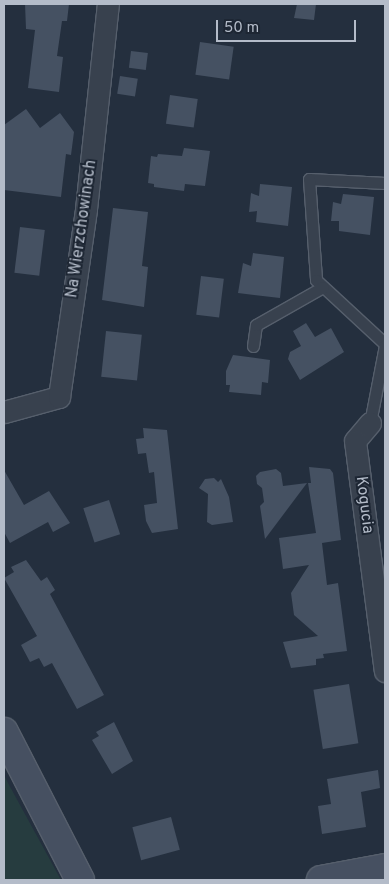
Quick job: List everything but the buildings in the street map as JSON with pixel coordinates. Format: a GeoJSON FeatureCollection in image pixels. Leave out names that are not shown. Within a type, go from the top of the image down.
{"type":"FeatureCollection","features":[{"type":"Feature","properties":{"kind":"street","name":"Na Wierzchowinach"},"geometry":{"type":"LineString","coordinates":[[4,412],[58,397],[86,209],[108,4]]}},
{"type":"Feature","properties":{"kind":"street","name":"Kogucia"},"geometry":{"type":"LineString","coordinates":[[370,423],[355,441],[385,671]]}},
{"type":"Feature","properties":{"kind":"street"},"geometry":{"type":"LineString","coordinates":[[4,732],[80,880]]}},
{"type":"Feature","properties":{"kind":"street"},"geometry":{"type":"LineString","coordinates":[[321,880],[385,868]]}},
{"type":"Feature","properties":{"kind":"lane","name":"Kogucia"},"geometry":{"type":"LineString","coordinates":[[370,423],[385,343],[316,280],[309,179],[385,183]]}},
{"type":"Feature","properties":{"kind":"lane"},"geometry":{"type":"LineString","coordinates":[[254,346],[256,325],[323,287]]}},
{"type":"Feature","properties":{"kind":"green space"},"geometry":{"type":"Polygon","coordinates":[[[4,775],[8,783],[61,880],[4,880],[4,775]]]}}]}
